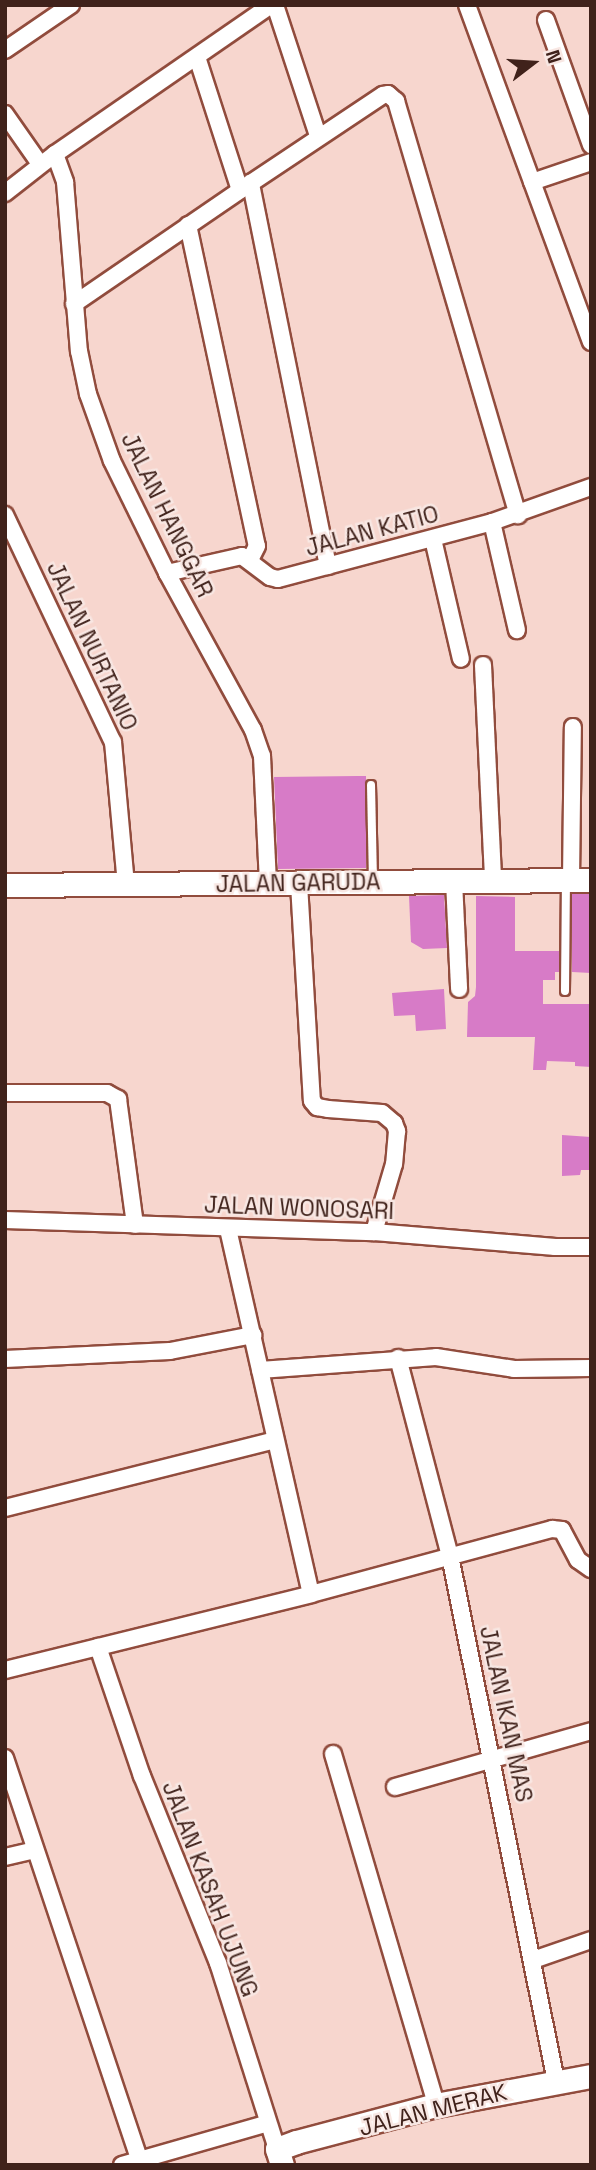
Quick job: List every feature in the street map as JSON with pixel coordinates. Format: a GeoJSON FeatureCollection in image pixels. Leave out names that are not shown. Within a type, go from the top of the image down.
{"type":"FeatureCollection","features":[{"type":"Feature","properties":{"kind":"street"},"geometry":{"type":"LineString","coordinates":[[5,50],[71,5]]}},
{"type":"Feature","properties":{"kind":"street"},"geometry":{"type":"LineString","coordinates":[[5,193],[40,164],[273,5],[318,136]]}},
{"type":"Feature","properties":{"kind":"street"},"geometry":{"type":"LineString","coordinates":[[467,5],[591,342]]}},
{"type":"Feature","properties":{"kind":"street"},"geometry":{"type":"LineString","coordinates":[[545,20],[591,145]]}},
{"type":"Feature","properties":{"kind":"street"},"geometry":{"type":"LineString","coordinates":[[197,57],[245,187],[328,566]]}},
{"type":"Feature","properties":{"kind":"street"},"geometry":{"type":"LineString","coordinates":[[74,304],[318,136],[388,94],[396,101],[518,514]]}},
{"type":"Feature","properties":{"kind":"street"},"geometry":{"type":"LineString","coordinates":[[5,114],[40,164]]}},
{"type":"Feature","properties":{"kind":"street","name":"JALAN HANGGAR"},"geometry":{"type":"LineString","coordinates":[[55,154],[65,183],[74,304],[88,394],[112,461],[167,573],[253,730],[262,756],[268,884]]}},
{"type":"Feature","properties":{"kind":"street"},"geometry":{"type":"LineString","coordinates":[[532,182],[591,162]]}},
{"type":"Feature","properties":{"kind":"street"},"geometry":{"type":"LineString","coordinates":[[167,573],[234,556],[250,560],[257,546],[188,225]]}},
{"type":"Feature","properties":{"kind":"street","name":"JALAN KATIO"},"geometry":{"type":"LineString","coordinates":[[250,560],[263,573],[278,579],[492,522],[591,487]]}},
{"type":"Feature","properties":{"kind":"street","name":"JALAN NURTANIO"},"geometry":{"type":"LineString","coordinates":[[5,515],[113,742],[127,885]]}},
{"type":"Feature","properties":{"kind":"street"},"geometry":{"type":"LineString","coordinates":[[492,522],[517,630]]}},
{"type":"Feature","properties":{"kind":"street"},"geometry":{"type":"LineString","coordinates":[[433,539],[461,659]]}},
{"type":"Feature","properties":{"kind":"street"},"geometry":{"type":"LineString","coordinates":[[483,665],[493,881]]}},
{"type":"Feature","properties":{"kind":"street"},"geometry":{"type":"LineString","coordinates":[[573,727],[576,880]]}},
{"type":"Feature","properties":{"kind":"street","name":"JALAN GARUDA"},"geometry":{"type":"LineString","coordinates":[[5,885],[576,880]]}},
{"type":"Feature","properties":{"kind":"street"},"geometry":{"type":"LineString","coordinates":[[454,881],[459,989]]}},
{"type":"Feature","properties":{"kind":"street"},"geometry":{"type":"LineString","coordinates":[[299,884],[312,1101],[317,1107],[328,1109],[382,1113],[394,1123],[397,1131],[394,1164],[374,1232]]}},
{"type":"Feature","properties":{"kind":"street"},"geometry":{"type":"LineString","coordinates":[[5,1093],[107,1093],[118,1099],[122,1107],[135,1225]]}},
{"type":"Feature","properties":{"kind":"street","name":"JALAN WONOSARI"},"geometry":{"type":"LineString","coordinates":[[5,1220],[374,1232],[555,1247],[591,1247]]}},
{"type":"Feature","properties":{"kind":"street"},"geometry":{"type":"LineString","coordinates":[[228,1229],[311,1594]]}},
{"type":"Feature","properties":{"kind":"street"},"geometry":{"type":"LineString","coordinates":[[5,1359],[170,1351],[253,1335]]}},
{"type":"Feature","properties":{"kind":"street"},"geometry":{"type":"LineString","coordinates":[[260,1370],[436,1357],[514,1369],[591,1368]]}},
{"type":"Feature","properties":{"kind":"street","name":"JALAN IKAN MAS"},"geometry":{"type":"LineString","coordinates":[[398,1359],[450,1556],[556,2081]]}},
{"type":"Feature","properties":{"kind":"street"},"geometry":{"type":"LineString","coordinates":[[5,1508],[275,1440]]}},
{"type":"Feature","properties":{"kind":"street"},"geometry":{"type":"LineString","coordinates":[[5,1670],[311,1594],[559,1528],[566,1535],[578,1560],[591,1569]]}},
{"type":"Feature","properties":{"kind":"street","name":"JALAN KASAH UJUNG"},"geometry":{"type":"LineString","coordinates":[[98,1647],[142,1776],[218,1963],[279,2157]]}},
{"type":"Feature","properties":{"kind":"street"},"geometry":{"type":"LineString","coordinates":[[395,1787],[591,1731]]}},
{"type":"Feature","properties":{"kind":"street"},"geometry":{"type":"LineString","coordinates":[[333,1754],[436,2105]]}},
{"type":"Feature","properties":{"kind":"street"},"geometry":{"type":"LineString","coordinates":[[5,1758],[139,2159]]}},
{"type":"Feature","properties":{"kind":"street"},"geometry":{"type":"LineString","coordinates":[[5,1857],[35,1850]]}},
{"type":"Feature","properties":{"kind":"street"},"geometry":{"type":"LineString","coordinates":[[533,1961],[591,1940]]}},
{"type":"Feature","properties":{"kind":"street","name":"JALAN MERAK"},"geometry":{"type":"LineString","coordinates":[[279,2157],[436,2105],[591,2076]]}},
{"type":"Feature","properties":{"kind":"street"},"geometry":{"type":"LineString","coordinates":[[122,2165],[268,2123]]}},
{"type":"Feature","properties":{"kind":"lane"},"geometry":{"type":"LineString","coordinates":[[371,785],[373,883]]}},
{"type":"Feature","properties":{"kind":"lane"},"geometry":{"type":"LineString","coordinates":[[565,991],[576,880]]}},
{"type":"Feature","properties":{"kind":"building"},"geometry":{"type":"Polygon","coordinates":[[[366,776],[366,868],[278,869],[274,777],[366,776]]]}},
{"type":"Feature","properties":{"kind":"building"},"geometry":{"type":"Polygon","coordinates":[[[572,894],[591,894],[591,973],[572,972],[572,894]]]}},
{"type":"Feature","properties":{"kind":"building"},"geometry":{"type":"Polygon","coordinates":[[[444,895],[447,948],[423,949],[411,942],[409,896],[444,895]]]}},
{"type":"Feature","properties":{"kind":"building"},"geometry":{"type":"Polygon","coordinates":[[[476,896],[515,897],[515,951],[559,951],[559,972],[555,972],[555,980],[543,980],[543,1004],[591,1004],[591,1067],[575,1066],[575,1062],[547,1061],[546,1070],[533,1070],[535,1037],[467,1037],[468,1002],[475,996],[476,987],[476,896]]]}},
{"type":"Feature","properties":{"kind":"building"},"geometry":{"type":"Polygon","coordinates":[[[444,989],[446,1029],[416,1031],[415,1015],[394,1016],[392,993],[444,989]]]}},
{"type":"Feature","properties":{"kind":"building"},"geometry":{"type":"Polygon","coordinates":[[[562,1135],[591,1137],[591,1170],[581,1170],[580,1175],[562,1176],[562,1135]]]}}]}
